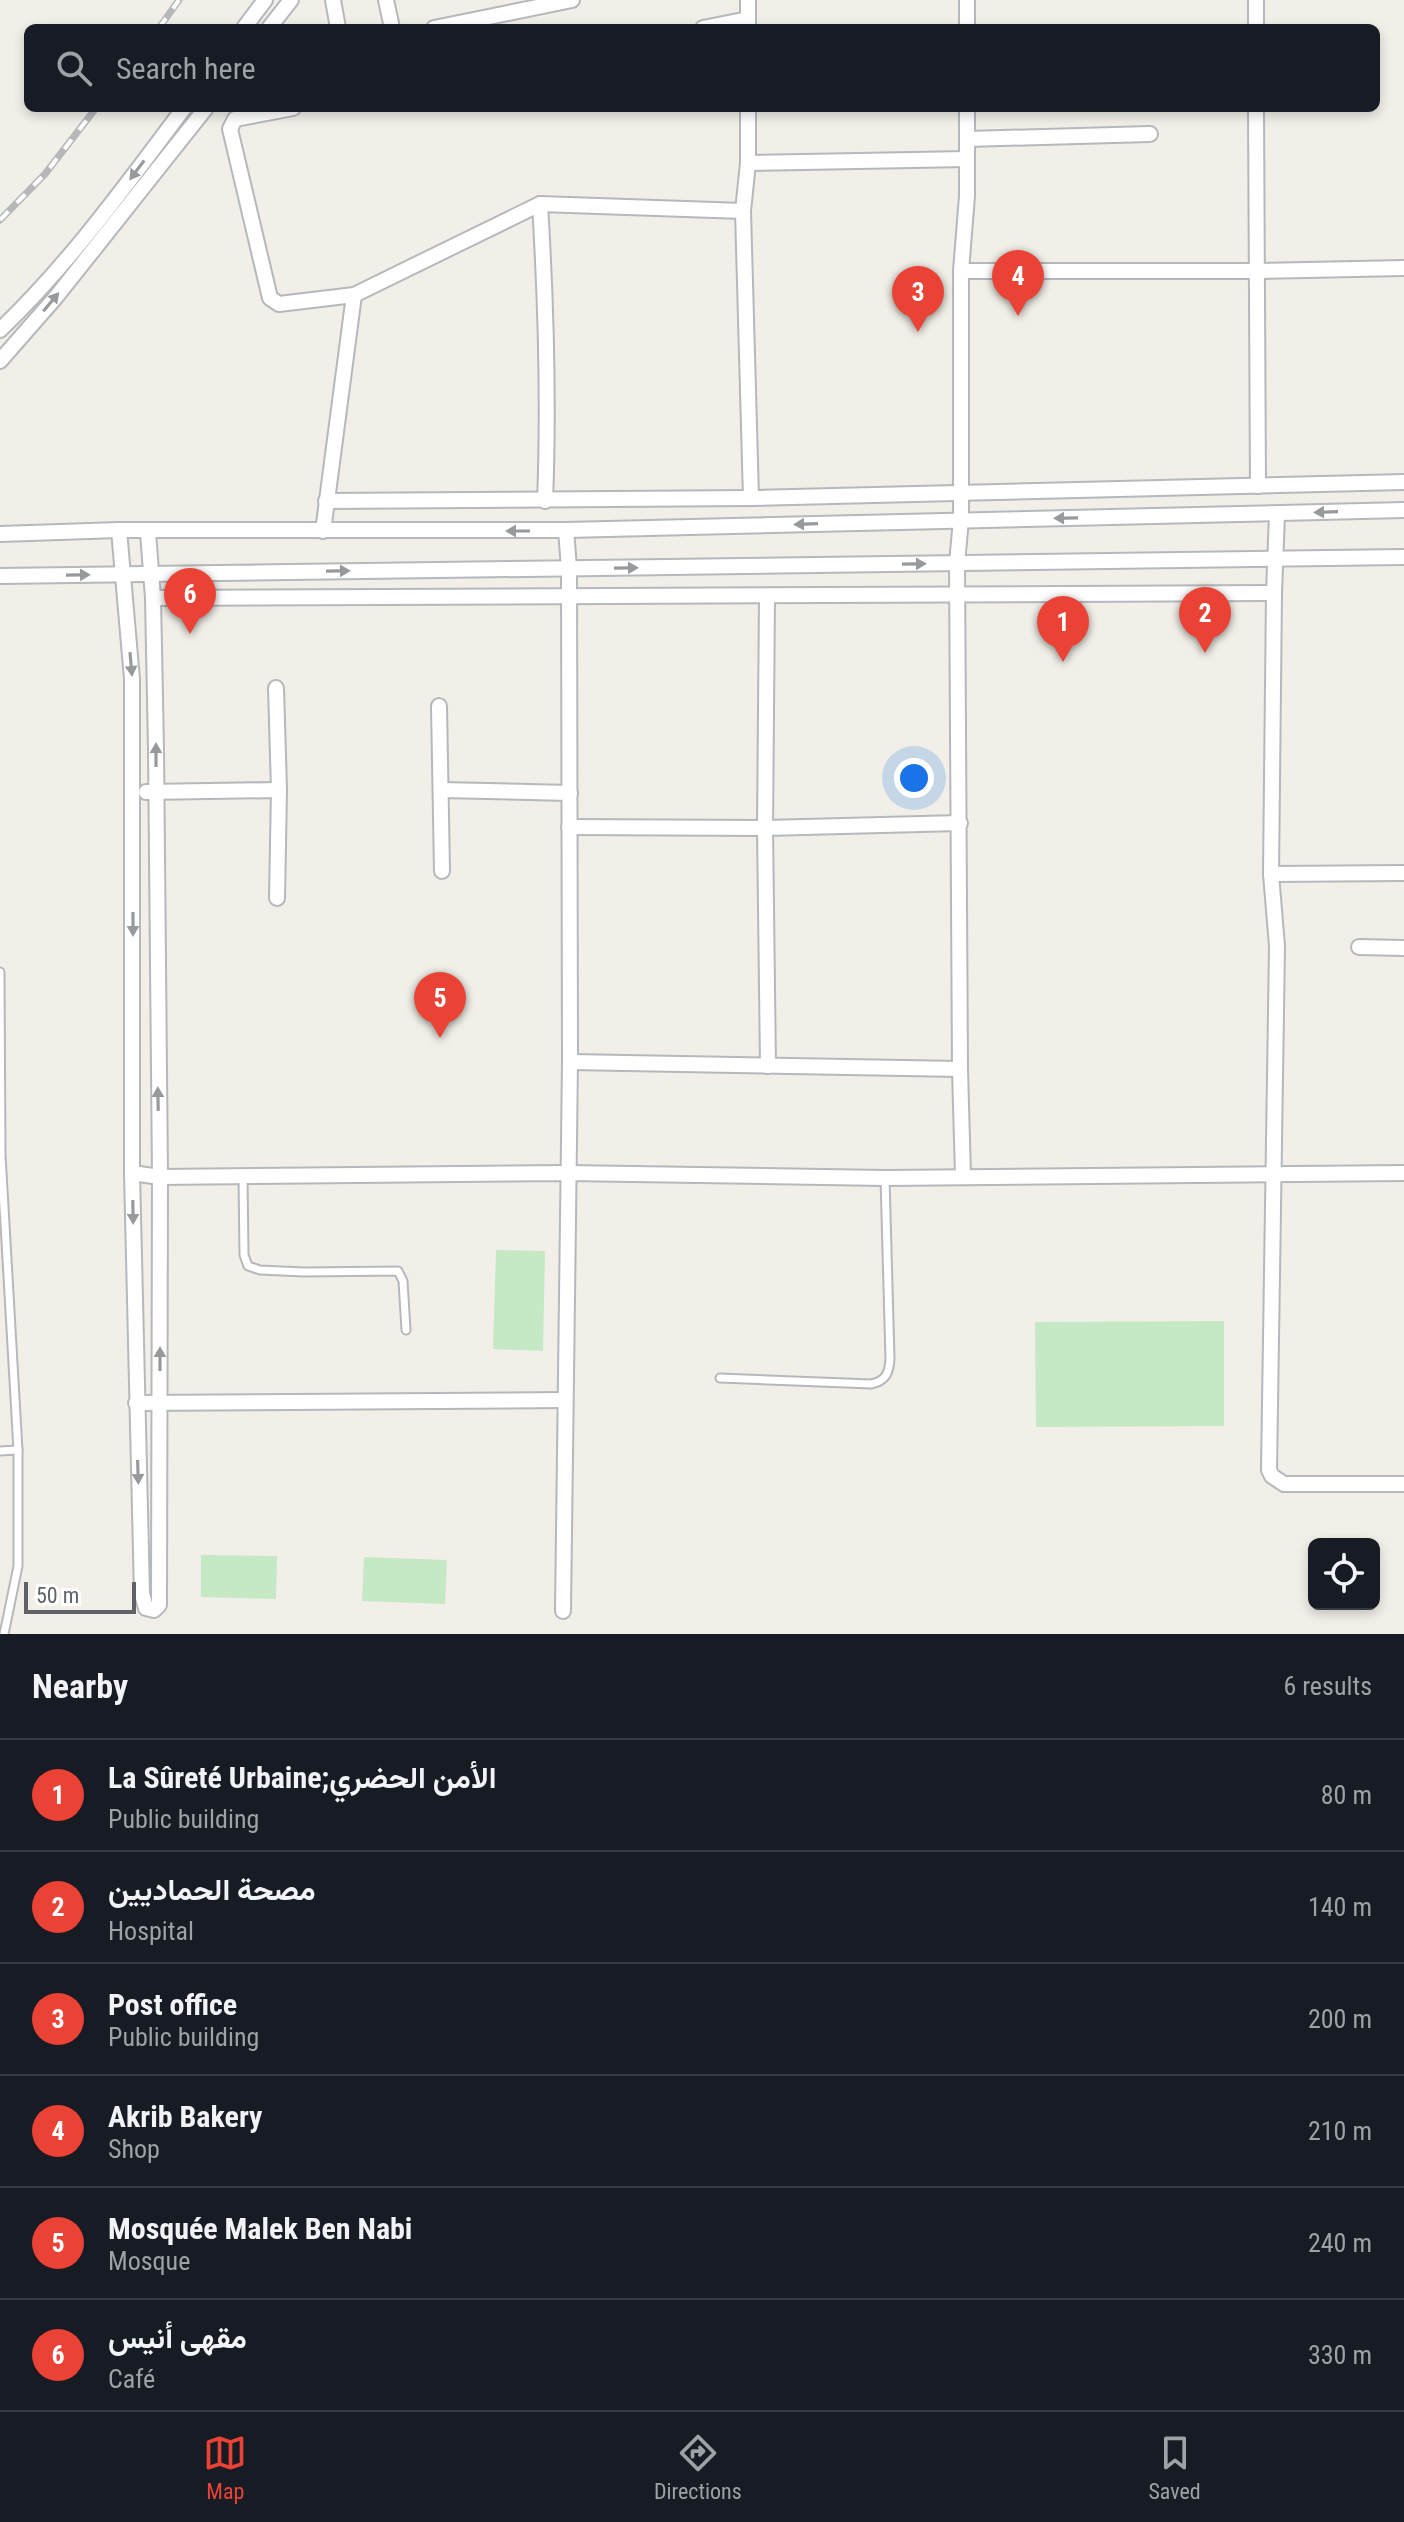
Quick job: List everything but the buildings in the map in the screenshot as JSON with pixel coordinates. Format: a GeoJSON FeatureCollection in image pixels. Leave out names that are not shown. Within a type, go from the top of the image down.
{"type":"FeatureCollection","features":[{"type":"Feature","properties":{"kind":"street"},"geometry":{"type":"LineString","coordinates":[[247,24],[265,0]]}},
{"type":"Feature","properties":{"kind":"street"},"geometry":{"type":"LineString","coordinates":[[272,24],[291,0]]}},
{"type":"Feature","properties":{"kind":"street"},"geometry":{"type":"LineString","coordinates":[[333,0],[337,24]]}},
{"type":"Feature","properties":{"kind":"street"},"geometry":{"type":"LineString","coordinates":[[386,0],[391,24]]}},
{"type":"Feature","properties":{"kind":"street"},"geometry":{"type":"LineString","coordinates":[[454,24],[572,0]]}},
{"type":"Feature","properties":{"kind":"street"},"geometry":{"type":"LineString","coordinates":[[748,0],[748,24]]}},
{"type":"Feature","properties":{"kind":"street"},"geometry":{"type":"LineString","coordinates":[[967,0],[967,24]]}},
{"type":"Feature","properties":{"kind":"street"},"geometry":{"type":"LineString","coordinates":[[1256,0],[1256,24]]}},
{"type":"Feature","properties":{"kind":"street"},"geometry":{"type":"LineString","coordinates":[[0,330],[36,295],[112,204],[181,112]]}},
{"type":"Feature","properties":{"kind":"street"},"geometry":{"type":"LineString","coordinates":[[0,361],[56,297],[203,112]]}},
{"type":"Feature","properties":{"kind":"street"},"geometry":{"type":"LineString","coordinates":[[272,112],[235,119],[230,129],[270,298],[279,304],[354,295],[540,204],[743,211]]}},
{"type":"Feature","properties":{"kind":"street"},"geometry":{"type":"LineString","coordinates":[[748,112],[748,163],[743,211],[751,498]]}},
{"type":"Feature","properties":{"kind":"street"},"geometry":{"type":"LineString","coordinates":[[963,1176],[957,563],[961,520],[961,271],[967,112]]}},
{"type":"Feature","properties":{"kind":"street"},"geometry":{"type":"LineString","coordinates":[[1256,112],[1258,486]]}},
{"type":"Feature","properties":{"kind":"street"},"geometry":{"type":"LineString","coordinates":[[967,139],[1150,134]]}},
{"type":"Feature","properties":{"kind":"street"},"geometry":{"type":"LineString","coordinates":[[748,163],[967,159]]}},
{"type":"Feature","properties":{"kind":"street"},"geometry":{"type":"LineString","coordinates":[[540,204],[548,347],[545,501]]}},
{"type":"Feature","properties":{"kind":"street"},"geometry":{"type":"LineString","coordinates":[[961,271],[1404,268]]}},
{"type":"Feature","properties":{"kind":"street"},"geometry":{"type":"LineString","coordinates":[[323,531],[354,295]]}},
{"type":"Feature","properties":{"kind":"street"},"geometry":{"type":"LineString","coordinates":[[326,501],[751,498],[1404,482]]}},
{"type":"Feature","properties":{"kind":"street"},"geometry":{"type":"LineString","coordinates":[[0,534],[119,530],[566,530],[1404,510]]}},
{"type":"Feature","properties":{"kind":"street"},"geometry":{"type":"LineString","coordinates":[[1277,514],[1271,874],[1277,946],[1269,1470],[1284,1484],[1404,1484]]}},
{"type":"Feature","properties":{"kind":"street"},"geometry":{"type":"LineString","coordinates":[[119,530],[132,679],[132,1173],[142,1594],[146,1608],[154,1610],[159,1605],[160,1177],[153,598],[148,532]]}},
{"type":"Feature","properties":{"kind":"street"},"geometry":{"type":"LineString","coordinates":[[563,1611],[570,1062],[569,568],[566,530]]}},
{"type":"Feature","properties":{"kind":"street"},"geometry":{"type":"LineString","coordinates":[[0,576],[1404,557]]}},
{"type":"Feature","properties":{"kind":"street"},"geometry":{"type":"LineString","coordinates":[[153,598],[1274,593]]}},
{"type":"Feature","properties":{"kind":"street"},"geometry":{"type":"LineString","coordinates":[[767,597],[765,828],[768,1066]]}},
{"type":"Feature","properties":{"kind":"street"},"geometry":{"type":"LineString","coordinates":[[276,688],[279,790],[277,898]]}},
{"type":"Feature","properties":{"kind":"street"},"geometry":{"type":"LineString","coordinates":[[439,706],[442,871]]}},
{"type":"Feature","properties":{"kind":"street"},"geometry":{"type":"LineString","coordinates":[[133,792],[279,790]]}},
{"type":"Feature","properties":{"kind":"street"},"geometry":{"type":"LineString","coordinates":[[441,790],[570,793]]}},
{"type":"Feature","properties":{"kind":"street"},"geometry":{"type":"LineString","coordinates":[[569,827],[765,828],[960,823]]}},
{"type":"Feature","properties":{"kind":"street"},"geometry":{"type":"LineString","coordinates":[[1271,874],[1404,873]]}},
{"type":"Feature","properties":{"kind":"street"},"geometry":{"type":"LineString","coordinates":[[1359,947],[1404,948]]}},
{"type":"Feature","properties":{"kind":"street"},"geometry":{"type":"LineString","coordinates":[[570,1062],[960,1069]]}},
{"type":"Feature","properties":{"kind":"street"},"geometry":{"type":"LineString","coordinates":[[132,1068],[158,1067]]}},
{"type":"Feature","properties":{"kind":"street"},"geometry":{"type":"LineString","coordinates":[[132,1173],[160,1177],[567,1173],[885,1178],[1404,1173]]}},
{"type":"Feature","properties":{"kind":"street"},"geometry":{"type":"LineString","coordinates":[[136,1403],[565,1400]]}},
{"type":"Feature","properties":{"kind":"lane"},"geometry":{"type":"LineString","coordinates":[[0,972],[2,1213],[18,1450],[18,1566],[4,1634]]}},
{"type":"Feature","properties":{"kind":"lane"},"geometry":{"type":"LineString","coordinates":[[243,1176],[244,1255],[248,1266],[260,1270],[304,1272],[398,1271],[403,1281],[406,1330]]}},
{"type":"Feature","properties":{"kind":"lane"},"geometry":{"type":"LineString","coordinates":[[720,1378],[871,1384],[887,1376],[890,1359],[885,1178]]}},
{"type":"Feature","properties":{"kind":"lane"},"geometry":{"type":"LineString","coordinates":[[0,1451],[18,1450]]}},
{"type":"Feature","properties":{"kind":"green space"},"geometry":{"type":"Polygon","coordinates":[[[496,1250],[545,1251],[543,1351],[493,1349],[496,1250]]]}},
{"type":"Feature","properties":{"kind":"green space"},"geometry":{"type":"Polygon","coordinates":[[[1224,1321],[1224,1426],[1036,1427],[1035,1322],[1224,1321]]]}},
{"type":"Feature","properties":{"kind":"green space"},"geometry":{"type":"Polygon","coordinates":[[[201,1555],[277,1556],[276,1599],[201,1597],[201,1555]]]}},
{"type":"Feature","properties":{"kind":"green space"},"geometry":{"type":"Polygon","coordinates":[[[364,1557],[447,1560],[445,1604],[362,1601],[364,1557]]]}},
{"type":"Feature","properties":{"kind":"railway"},"geometry":{"type":"LineString","coordinates":[[162,24],[179,0]]}},
{"type":"Feature","properties":{"kind":"railway"},"geometry":{"type":"LineString","coordinates":[[0,220],[45,174],[93,112]]}},
{"type":"Feature","properties":{"kind":"place","name":"Akrib Bakery"},"geometry":{"type":"Point","coordinates":[1018,316]}},
{"type":"Feature","properties":{"kind":"place","name":"Post office"},"geometry":{"type":"Point","coordinates":[918,332]}},
{"type":"Feature","properties":{"kind":"place","name":"مقهى أنيس"},"geometry":{"type":"Point","coordinates":[190,634]}},
{"type":"Feature","properties":{"kind":"place","name":"مصحة الحماديين"},"geometry":{"type":"Point","coordinates":[1205,653]}},
{"type":"Feature","properties":{"kind":"place","name":"La Sûreté Urbaine;الأمن الحضري"},"geometry":{"type":"Point","coordinates":[1063,662]}},
{"type":"Feature","properties":{"kind":"place","name":"Mosquée Malek Ben Nabi"},"geometry":{"type":"Point","coordinates":[440,1038]}}]}
